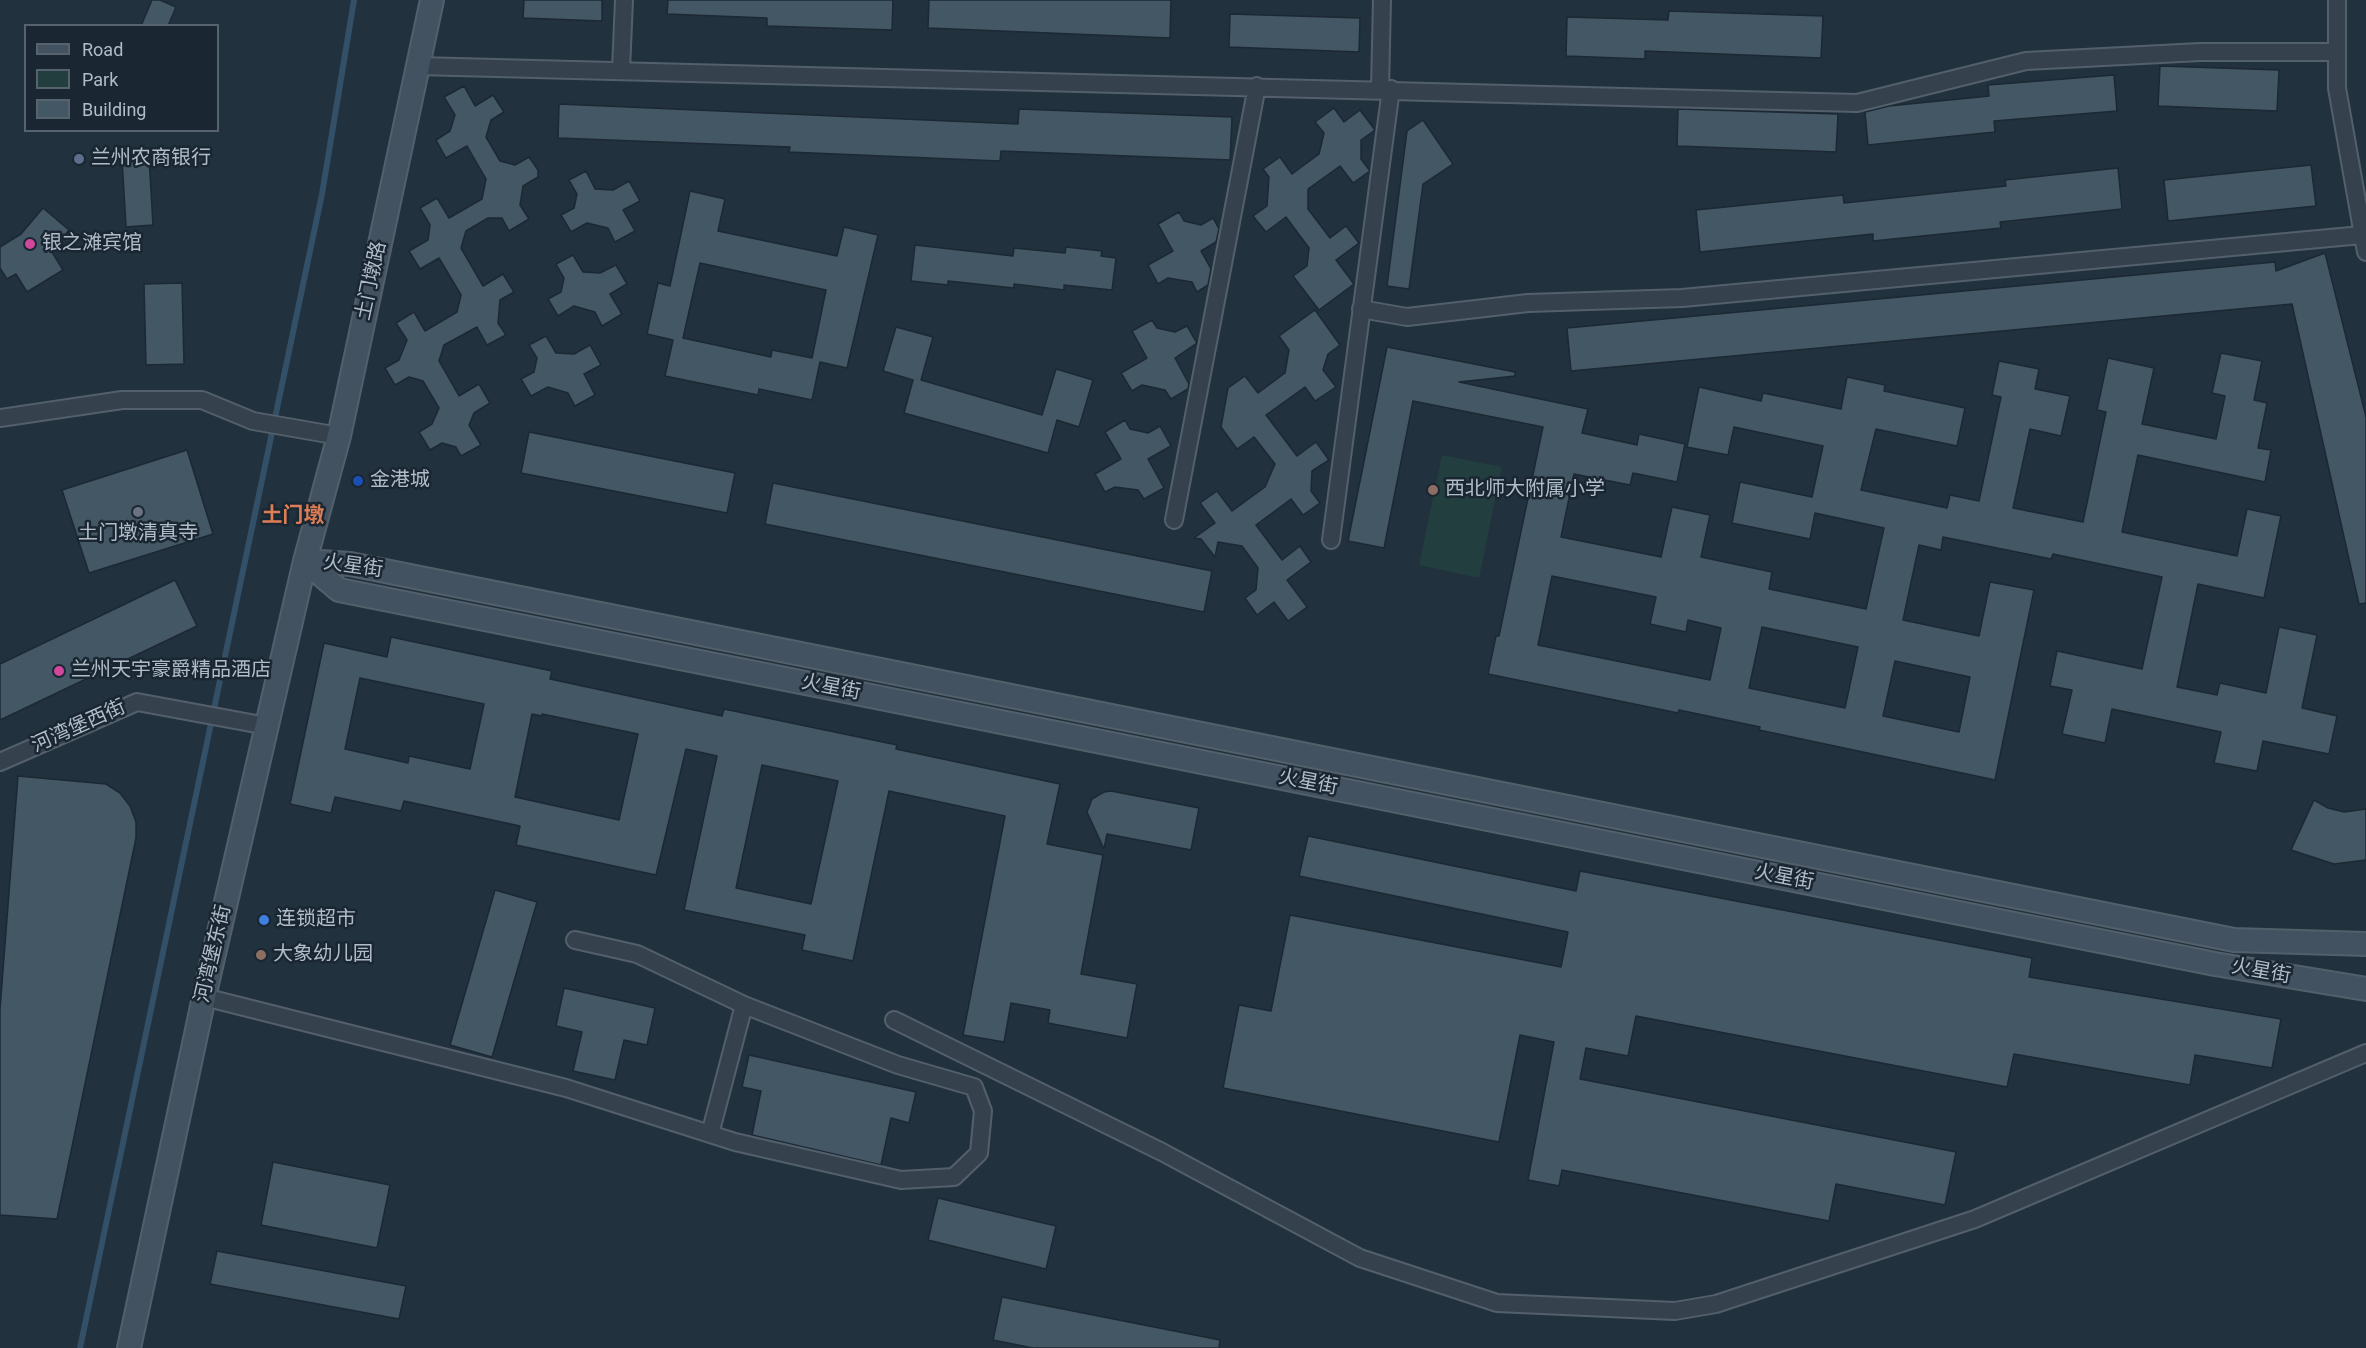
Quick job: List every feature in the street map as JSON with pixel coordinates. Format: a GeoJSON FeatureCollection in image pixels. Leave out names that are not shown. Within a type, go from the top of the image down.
{"type":"FeatureCollection","features":[{"type":"Feature","properties":{"kind":"street","name":"土门墩路"},"geometry":{"type":"LineString","coordinates":[[305,561],[339,436],[432,0]]}},
{"type":"Feature","properties":{"kind":"street"},"geometry":{"type":"LineString","coordinates":[[621,70],[624,0]]}},
{"type":"Feature","properties":{"kind":"street"},"geometry":{"type":"LineString","coordinates":[[1331,540],[1361,309],[1386,89],[1382,0]]}},
{"type":"Feature","properties":{"kind":"street"},"geometry":{"type":"LineString","coordinates":[[1361,309],[1407,317],[1528,303],[1682,298],[2364,243],[2363,212],[2337,88],[2337,0]]}},
{"type":"Feature","properties":{"kind":"street"},"geometry":{"type":"LineString","coordinates":[[418,66],[1386,89],[1857,103],[2026,61],[2200,52],[2337,52]]}},
{"type":"Feature","properties":{"kind":"street"},"geometry":{"type":"LineString","coordinates":[[1174,520],[1257,86]]}},
{"type":"Feature","properties":{"kind":"street"},"geometry":{"type":"LineString","coordinates":[[0,418],[122,400],[202,400],[253,421],[339,436]]}},
{"type":"Feature","properties":{"kind":"street","name":"河湾堡东街"},"geometry":{"type":"LineString","coordinates":[[129,1348],[204,997],[305,561]]}},
{"type":"Feature","properties":{"kind":"street","name":"火星街"},"geometry":{"type":"LineString","coordinates":[[305,561],[362,566],[2234,940],[2366,944]]}},
{"type":"Feature","properties":{"kind":"street","name":"火星街"},"geometry":{"type":"LineString","coordinates":[[305,561],[339,590],[2215,964],[2366,989]]}},
{"type":"Feature","properties":{"kind":"street","name":"河湾堡西街"},"geometry":{"type":"LineString","coordinates":[[0,762],[137,702],[267,726]]}},
{"type":"Feature","properties":{"kind":"street"},"geometry":{"type":"LineString","coordinates":[[204,997],[566,1088],[710,1134],[901,1180],[954,1177],[979,1153],[983,1111],[974,1087],[898,1065],[744,1005],[637,954],[575,940]]}},
{"type":"Feature","properties":{"kind":"street"},"geometry":{"type":"LineString","coordinates":[[710,1134],[744,1005]]}},
{"type":"Feature","properties":{"kind":"street"},"geometry":{"type":"LineString","coordinates":[[894,1020],[1162,1152],[1360,1258],[1497,1303],[1675,1311],[1716,1304],[1975,1219],[2366,1053]]}},
{"type":"Feature","properties":{"kind":"green space"},"geometry":{"type":"Polygon","coordinates":[[[1442,455],[1502,467],[1479,578],[1419,565],[1442,455]]]}},
{"type":"Feature","properties":{"kind":"building"},"geometry":{"type":"Polygon","coordinates":[[[152,0],[160,0],[176,7],[169,24],[142,24],[152,0]]]}},
{"type":"Feature","properties":{"kind":"building"},"geometry":{"type":"Polygon","coordinates":[[[524,0],[602,0],[602,21],[523,18],[524,0]]]}},
{"type":"Feature","properties":{"kind":"building"},"geometry":{"type":"Polygon","coordinates":[[[668,0],[893,0],[892,30],[767,26],[767,18],[667,14],[668,0]]]}},
{"type":"Feature","properties":{"kind":"building"},"geometry":{"type":"Polygon","coordinates":[[[929,0],[1171,0],[1170,38],[928,28],[929,0]]]}},
{"type":"Feature","properties":{"kind":"building"},"geometry":{"type":"Polygon","coordinates":[[[1669,11],[1823,16],[1821,58],[1645,51],[1645,59],[1566,56],[1567,17],[1668,20],[1669,11]]]}},
{"type":"Feature","properties":{"kind":"building"},"geometry":{"type":"Polygon","coordinates":[[[1230,14],[1360,18],[1359,52],[1229,47],[1230,14]]]}},
{"type":"Feature","properties":{"kind":"building"},"geometry":{"type":"Polygon","coordinates":[[[2160,66],[2279,70],[2277,111],[2158,106],[2160,66]]]}},
{"type":"Feature","properties":{"kind":"building"},"geometry":{"type":"Polygon","coordinates":[[[2114,75],[2117,111],[1994,121],[1995,132],[1868,145],[1865,112],[1889,106],[1989,96],[1988,85],[2114,75]]]}},
{"type":"Feature","properties":{"kind":"building"},"geometry":{"type":"Polygon","coordinates":[[[464,86],[475,106],[493,95],[504,112],[491,120],[486,137],[500,161],[515,165],[529,157],[538,170],[538,177],[523,186],[520,205],[529,219],[509,231],[502,218],[488,218],[466,231],[461,248],[483,286],[503,274],[514,292],[500,300],[498,323],[506,335],[487,345],[477,327],[444,345],[439,361],[459,396],[479,384],[490,403],[474,413],[469,425],[481,445],[461,456],[456,447],[442,443],[430,450],[419,432],[432,424],[439,408],[423,381],[409,377],[395,385],[385,368],[399,360],[407,340],[396,323],[414,312],[425,331],[457,312],[461,295],[439,258],[420,269],[409,251],[428,240],[430,225],[420,208],[437,198],[449,218],[482,199],[486,179],[467,146],[446,158],[436,140],[450,131],[455,115],[444,97],[464,86]]]}},
{"type":"Feature","properties":{"kind":"building"},"geometry":{"type":"Polygon","coordinates":[[[559,104],[1018,124],[1019,109],[1232,117],[1230,160],[1001,151],[1000,161],[789,152],[790,147],[558,138],[559,104]]]}},
{"type":"Feature","properties":{"kind":"building"},"geometry":{"type":"Polygon","coordinates":[[[1334,108],[1344,122],[1360,110],[1375,130],[1361,140],[1361,159],[1370,171],[1353,183],[1340,166],[1308,189],[1308,209],[1330,238],[1346,226],[1359,243],[1336,260],[1354,284],[1319,310],[1293,276],[1307,266],[1309,248],[1286,217],[1266,232],[1253,216],[1267,206],[1269,177],[1263,169],[1280,157],[1292,174],[1319,154],[1324,133],[1315,122],[1334,108]]]}},
{"type":"Feature","properties":{"kind":"building"},"geometry":{"type":"Polygon","coordinates":[[[1678,109],[1838,114],[1836,152],[1677,146],[1678,109]]]}},
{"type":"Feature","properties":{"kind":"building"},"geometry":{"type":"Polygon","coordinates":[[[1423,120],[1453,164],[1423,184],[1409,289],[1387,286],[1407,131],[1423,120]]]}},
{"type":"Feature","properties":{"kind":"building"},"geometry":{"type":"Polygon","coordinates":[[[149,157],[153,225],[126,227],[122,159],[149,157]]]}},
{"type":"Feature","properties":{"kind":"building"},"geometry":{"type":"Polygon","coordinates":[[[2311,165],[2316,206],[2168,221],[2164,180],[2311,165]]]}},
{"type":"Feature","properties":{"kind":"building"},"geometry":{"type":"Polygon","coordinates":[[[2118,168],[2122,209],[2000,222],[2001,228],[1873,241],[1873,234],[1700,252],[1696,210],[1843,195],[1844,203],[2006,186],[2005,180],[2118,168]]]}},
{"type":"Feature","properties":{"kind":"building"},"geometry":{"type":"Polygon","coordinates":[[[586,171],[595,189],[613,190],[629,181],[640,201],[623,210],[635,231],[615,242],[608,228],[587,223],[571,232],[561,215],[574,208],[577,194],[569,180],[586,171]]]}},
{"type":"Feature","properties":{"kind":"building"},"geometry":{"type":"Polygon","coordinates":[[[690,191],[725,199],[718,231],[837,256],[844,227],[878,235],[847,368],[820,362],[812,400],[759,389],[758,395],[665,376],[673,340],[647,334],[658,283],[670,286],[690,191]],[[700,263],[683,338],[771,357],[772,350],[812,358],[826,290],[700,263]]]}},
{"type":"Feature","properties":{"kind":"building"},"geometry":{"type":"Polygon","coordinates":[[[43,208],[69,230],[52,252],[63,270],[27,292],[16,274],[7,279],[0,268],[0,247],[21,234],[43,208]]]}},
{"type":"Feature","properties":{"kind":"building"},"geometry":{"type":"Polygon","coordinates":[[[1179,212],[1184,221],[1201,225],[1213,218],[1219,229],[1216,242],[1201,251],[1211,269],[1208,285],[1197,292],[1192,282],[1168,278],[1158,284],[1148,265],[1173,251],[1158,224],[1179,212]]]}},
{"type":"Feature","properties":{"kind":"building"},"geometry":{"type":"Polygon","coordinates":[[[915,245],[1013,256],[1014,248],[1065,253],[1066,247],[1102,251],[1101,256],[1116,258],[1112,290],[1064,285],[1064,290],[1014,284],[1014,288],[948,281],[948,285],[911,281],[915,245]]]}},
{"type":"Feature","properties":{"kind":"building"},"geometry":{"type":"Polygon","coordinates":[[[2325,253],[2366,417],[2366,603],[2359,604],[2292,304],[1571,371],[1567,328],[2275,262],[2276,271],[2325,253]]]}},
{"type":"Feature","properties":{"kind":"building"},"geometry":{"type":"Polygon","coordinates":[[[573,255],[583,272],[600,273],[616,265],[627,284],[610,294],[622,314],[602,326],[595,312],[574,306],[558,316],[548,299],[561,292],[564,278],[556,264],[573,255]]]}},
{"type":"Feature","properties":{"kind":"building"},"geometry":{"type":"Polygon","coordinates":[[[182,283],[184,364],[146,365],[144,284],[182,283]]]}},
{"type":"Feature","properties":{"kind":"building"},"geometry":{"type":"Polygon","coordinates":[[[1315,310],[1340,345],[1328,354],[1323,370],[1336,387],[1315,401],[1305,387],[1266,415],[1297,456],[1316,442],[1329,460],[1312,471],[1311,491],[1320,503],[1303,515],[1291,499],[1256,525],[1282,560],[1300,546],[1311,562],[1287,580],[1307,607],[1288,621],[1274,602],[1257,615],[1245,598],[1256,590],[1258,568],[1242,546],[1218,542],[1215,557],[1201,539],[1194,538],[1215,523],[1200,503],[1217,491],[1232,511],[1265,487],[1275,464],[1254,437],[1237,449],[1221,427],[1228,388],[1245,376],[1258,393],[1285,373],[1289,350],[1279,336],[1315,310]]]}},
{"type":"Feature","properties":{"kind":"building"},"geometry":{"type":"Polygon","coordinates":[[[1152,320],[1157,328],[1175,332],[1187,326],[1197,343],[1175,358],[1189,384],[1188,389],[1171,399],[1165,390],[1142,385],[1132,391],[1121,373],[1147,358],[1132,331],[1152,320]]]}},
{"type":"Feature","properties":{"kind":"building"},"geometry":{"type":"Polygon","coordinates":[[[896,327],[933,337],[921,380],[1042,415],[1056,369],[1093,380],[1079,427],[1057,420],[1048,453],[904,413],[913,380],[883,371],[896,327]]]}},
{"type":"Feature","properties":{"kind":"building"},"geometry":{"type":"Polygon","coordinates":[[[546,336],[556,353],[574,354],[590,345],[601,365],[584,374],[595,395],[575,406],[568,393],[548,387],[531,396],[521,379],[534,372],[537,358],[529,345],[546,336]]]}},
{"type":"Feature","properties":{"kind":"building"},"geometry":{"type":"Polygon","coordinates":[[[1387,347],[1515,372],[1515,376],[1459,382],[1588,409],[1582,433],[1637,445],[1639,434],[1685,444],[1677,482],[1633,473],[1630,485],[1574,474],[1561,537],[1661,557],[1672,507],[1710,515],[1701,557],[1772,572],[1769,589],[1866,609],[1884,528],[1815,513],[1810,539],[1732,523],[1740,482],[1812,497],[1823,446],[1734,427],[1728,455],[1687,447],[1699,387],[1761,401],[1763,393],[1841,409],[1847,377],[1885,385],[1884,391],[1965,408],[1957,446],[1876,429],[1861,490],[1947,508],[1950,495],[1979,501],[2001,397],[1992,395],[1999,361],[2039,369],[2035,389],[2070,396],[2061,436],[2030,429],[2013,508],[2083,522],[2106,412],[2097,410],[2108,358],[2154,368],[2142,424],[2216,439],[2225,396],[2212,393],[2221,353],[2262,361],[2254,400],[2267,403],[2258,448],[2271,450],[2265,482],[2138,455],[2122,532],[2237,556],[2247,509],[2281,516],[2264,598],[2198,584],[2177,687],[2217,695],[2220,683],[2266,693],[2279,627],[2317,635],[2302,708],[2337,716],[2329,754],[2263,741],[2257,771],[2214,763],[2221,732],[2112,709],[2105,743],[2062,734],[2072,690],[2050,686],[2057,651],[2142,669],[2162,577],[2053,554],[2051,559],[1943,537],[1941,550],[1919,545],[1903,620],[1979,636],[1990,582],[2034,590],[1995,780],[1759,730],[1760,727],[1679,710],[1678,713],[1488,674],[1496,636],[1499,636],[1543,427],[1413,401],[1384,548],[1348,541],[1387,347]],[[1552,576],[1538,645],[1710,680],[1721,628],[1688,620],[1686,632],[1650,624],[1656,597],[1552,576]],[[1762,627],[1749,688],[1845,708],[1858,647],[1762,627]],[[1895,661],[1883,716],[1959,732],[1970,677],[1895,661]]]}},
{"type":"Feature","properties":{"kind":"building"},"geometry":{"type":"Polygon","coordinates":[[[1125,420],[1130,429],[1148,433],[1160,426],[1171,446],[1148,459],[1164,488],[1144,499],[1138,490],[1115,487],[1105,492],[1095,474],[1121,459],[1105,432],[1125,420]]]}},
{"type":"Feature","properties":{"kind":"building"},"geometry":{"type":"Polygon","coordinates":[[[529,432],[735,473],[727,513],[521,473],[529,432]]]}},
{"type":"Feature","properties":{"kind":"building","name":"土门墩清真寺"},"geometry":{"type":"Polygon","coordinates":[[[187,450],[213,534],[89,573],[62,490],[187,450]]]}},
{"type":"Feature","properties":{"kind":"building"},"geometry":{"type":"Polygon","coordinates":[[[773,483],[1212,571],[1204,612],[765,524],[773,483]]]}},
{"type":"Feature","properties":{"kind":"building"},"geometry":{"type":"Polygon","coordinates":[[[175,580],[197,626],[0,720],[0,664],[175,580]]]}},
{"type":"Feature","properties":{"kind":"building"},"geometry":{"type":"Polygon","coordinates":[[[391,637],[552,671],[550,679],[722,716],[724,709],[897,745],[896,749],[1060,784],[1047,844],[1103,855],[1081,974],[1137,984],[1127,1038],[1048,1023],[1050,1010],[1011,1003],[1004,1042],[963,1035],[1005,816],[889,791],[853,961],[802,950],[805,935],[684,910],[717,756],[686,749],[656,875],[516,845],[520,826],[404,801],[401,811],[335,797],[331,813],[290,804],[324,643],[387,657],[391,637]],[[360,678],[345,749],[408,763],[409,756],[470,769],[484,704],[360,678]],[[532,714],[515,797],[619,820],[638,734],[542,714],[542,716],[532,714]],[[762,765],[736,888],[811,904],[838,781],[762,765]]]}},
{"type":"Feature","properties":{"kind":"building"},"geometry":{"type":"Polygon","coordinates":[[[18,776],[106,784],[120,793],[130,806],[136,822],[136,838],[57,1219],[0,1215],[0,1009],[18,776]]]}},
{"type":"Feature","properties":{"kind":"building"},"geometry":{"type":"Polygon","coordinates":[[[1111,791],[1199,808],[1191,850],[1107,834],[1104,849],[1087,812],[1092,799],[1111,791]]]}},
{"type":"Feature","properties":{"kind":"building"},"geometry":{"type":"Polygon","coordinates":[[[2314,800],[2328,808],[2344,812],[2366,809],[2366,860],[2334,864],[2291,850],[2314,800]]]}},
{"type":"Feature","properties":{"kind":"building"},"geometry":{"type":"Polygon","coordinates":[[[1308,836],[1576,891],[1580,871],[2032,958],[2029,977],[2281,1019],[2272,1068],[2195,1055],[2190,1085],[2014,1054],[2007,1087],[1636,1016],[1628,1056],[1586,1048],[1580,1079],[1956,1152],[1945,1205],[1836,1184],[1829,1221],[1562,1170],[1559,1186],[1528,1180],[1554,1042],[1520,1035],[1499,1142],[1223,1088],[1239,1005],[1271,1011],[1290,915],[1561,967],[1568,932],[1299,876],[1308,836]]]}},
{"type":"Feature","properties":{"kind":"building"},"geometry":{"type":"Polygon","coordinates":[[[495,890],[537,902],[492,1057],[450,1045],[495,890]]]}},
{"type":"Feature","properties":{"kind":"building"},"geometry":{"type":"Polygon","coordinates":[[[564,988],[655,1008],[647,1045],[624,1040],[615,1080],[573,1071],[582,1032],[556,1026],[564,988]]]}},
{"type":"Feature","properties":{"kind":"building"},"geometry":{"type":"Polygon","coordinates":[[[749,1055],[916,1092],[909,1123],[891,1118],[881,1165],[752,1135],[761,1091],[742,1087],[749,1055]]]}},
{"type":"Feature","properties":{"kind":"building"},"geometry":{"type":"Polygon","coordinates":[[[273,1162],[390,1185],[377,1248],[261,1225],[273,1162]]]}},
{"type":"Feature","properties":{"kind":"building"},"geometry":{"type":"Polygon","coordinates":[[[938,1198],[1056,1226],[1046,1269],[928,1240],[938,1198]]]}},
{"type":"Feature","properties":{"kind":"building"},"geometry":{"type":"Polygon","coordinates":[[[217,1251],[406,1286],[399,1319],[210,1284],[217,1251]]]}},
{"type":"Feature","properties":{"kind":"building"},"geometry":{"type":"Polygon","coordinates":[[[1002,1297],[1220,1340],[1219,1348],[1033,1348],[993,1340],[1002,1297]]]}},
{"type":"Feature","properties":{"kind":"waterway"},"geometry":{"type":"LineString","coordinates":[[80,1348],[322,194],[354,0]]}},
{"type":"Feature","properties":{"kind":"place","name":"兰州农商银行"},"geometry":{"type":"Point","coordinates":[79,159]}},
{"type":"Feature","properties":{"kind":"place","name":"银之滩宾馆"},"geometry":{"type":"Point","coordinates":[30,244]}},
{"type":"Feature","properties":{"kind":"place","name":"金港城"},"geometry":{"type":"Point","coordinates":[358,481]}},
{"type":"Feature","properties":{"kind":"place","name":"西北师大附属小学"},"geometry":{"type":"Point","coordinates":[1433,490]}},
{"type":"Feature","properties":{"kind":"place","name":"土门墩清真寺"},"geometry":{"type":"Point","coordinates":[138,512]}},
{"type":"Feature","properties":{"kind":"place","name":"兰州天宇豪爵精品酒店"},"geometry":{"type":"Point","coordinates":[59,671]}},
{"type":"Feature","properties":{"kind":"place","name":"连锁超市"},"geometry":{"type":"Point","coordinates":[264,920]}},
{"type":"Feature","properties":{"kind":"place","name":"大象幼儿园"},"geometry":{"type":"Point","coordinates":[261,955]}},
{"type":"Feature","properties":{"kind":"district","name":"土门墩"},"geometry":{"type":"Point","coordinates":[293,517]}}]}
